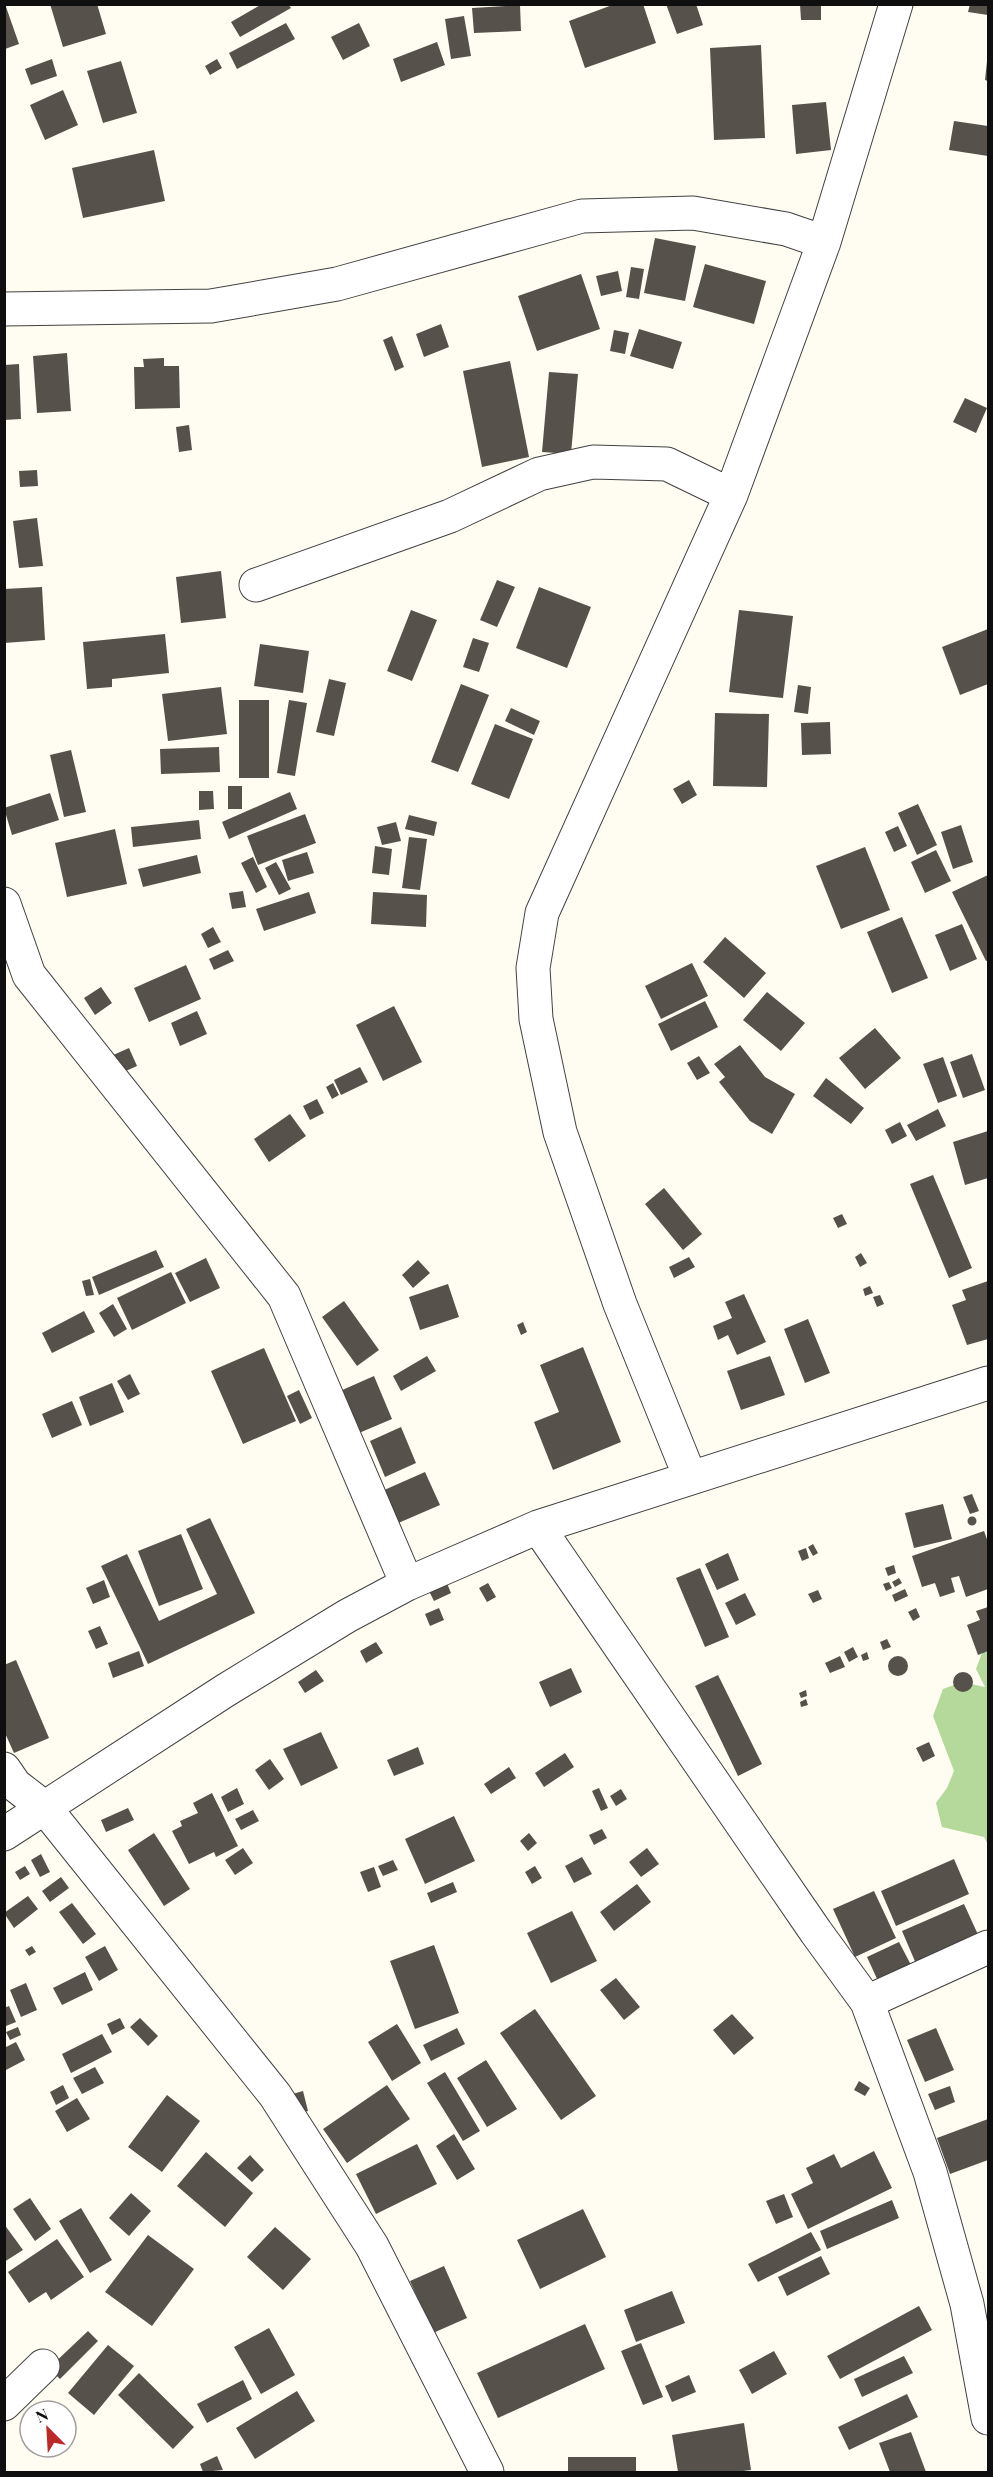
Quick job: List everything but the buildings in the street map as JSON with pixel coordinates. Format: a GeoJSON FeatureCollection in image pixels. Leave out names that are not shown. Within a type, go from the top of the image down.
{"type":"FeatureCollection","features":[{"type":"Feature","properties":{"kind":"street"},"geometry":{"type":"LineString","coordinates":[[690,1477],[620,1304],[560,1132],[536,1019],[533,968],[542,913],[731,495],[824,242],[896,4]]}},
{"type":"Feature","properties":{"kind":"street"},"geometry":{"type":"LineString","coordinates":[[4,309],[211,306],[337,284],[582,216],[693,213],[786,229],[824,242]]}},
{"type":"Feature","properties":{"kind":"street"},"geometry":{"type":"LineString","coordinates":[[256,585],[450,516],[539,474],[593,462],[667,464],[731,495]]}},
{"type":"Feature","properties":{"kind":"street"},"geometry":{"type":"LineString","coordinates":[[4,904],[29,975],[284,1296],[407,1584]]}},
{"type":"Feature","properties":{"kind":"street"},"geometry":{"type":"LineString","coordinates":[[4,1834],[226,1690],[347,1616],[407,1584],[538,1527],[988,1383]]}},
{"type":"Feature","properties":{"kind":"street"},"geometry":{"type":"LineString","coordinates":[[538,1527],[809,1922],[867,2002],[930,2172],[967,2304],[988,2418]]}},
{"type":"Feature","properties":{"kind":"street"},"geometry":{"type":"LineString","coordinates":[[4,1769],[15,1785],[45,1808],[275,2096],[372,2246],[487,2472]]}},
{"type":"Feature","properties":{"kind":"street"},"geometry":{"type":"LineString","coordinates":[[867,2002],[988,1947]]}},
{"type":"Feature","properties":{"kind":"street"},"geometry":{"type":"LineString","coordinates":[[4,2404],[43,2366]]}},
{"type":"Feature","properties":{"kind":"green space"},"geometry":{"type":"Polygon","coordinates":[[[987,1640],[988,1845],[984,1837],[942,1827],[936,1803],[947,1788],[954,1771],[933,1716],[943,1689],[962,1682],[985,1687],[976,1669],[987,1640]]]}}]}
